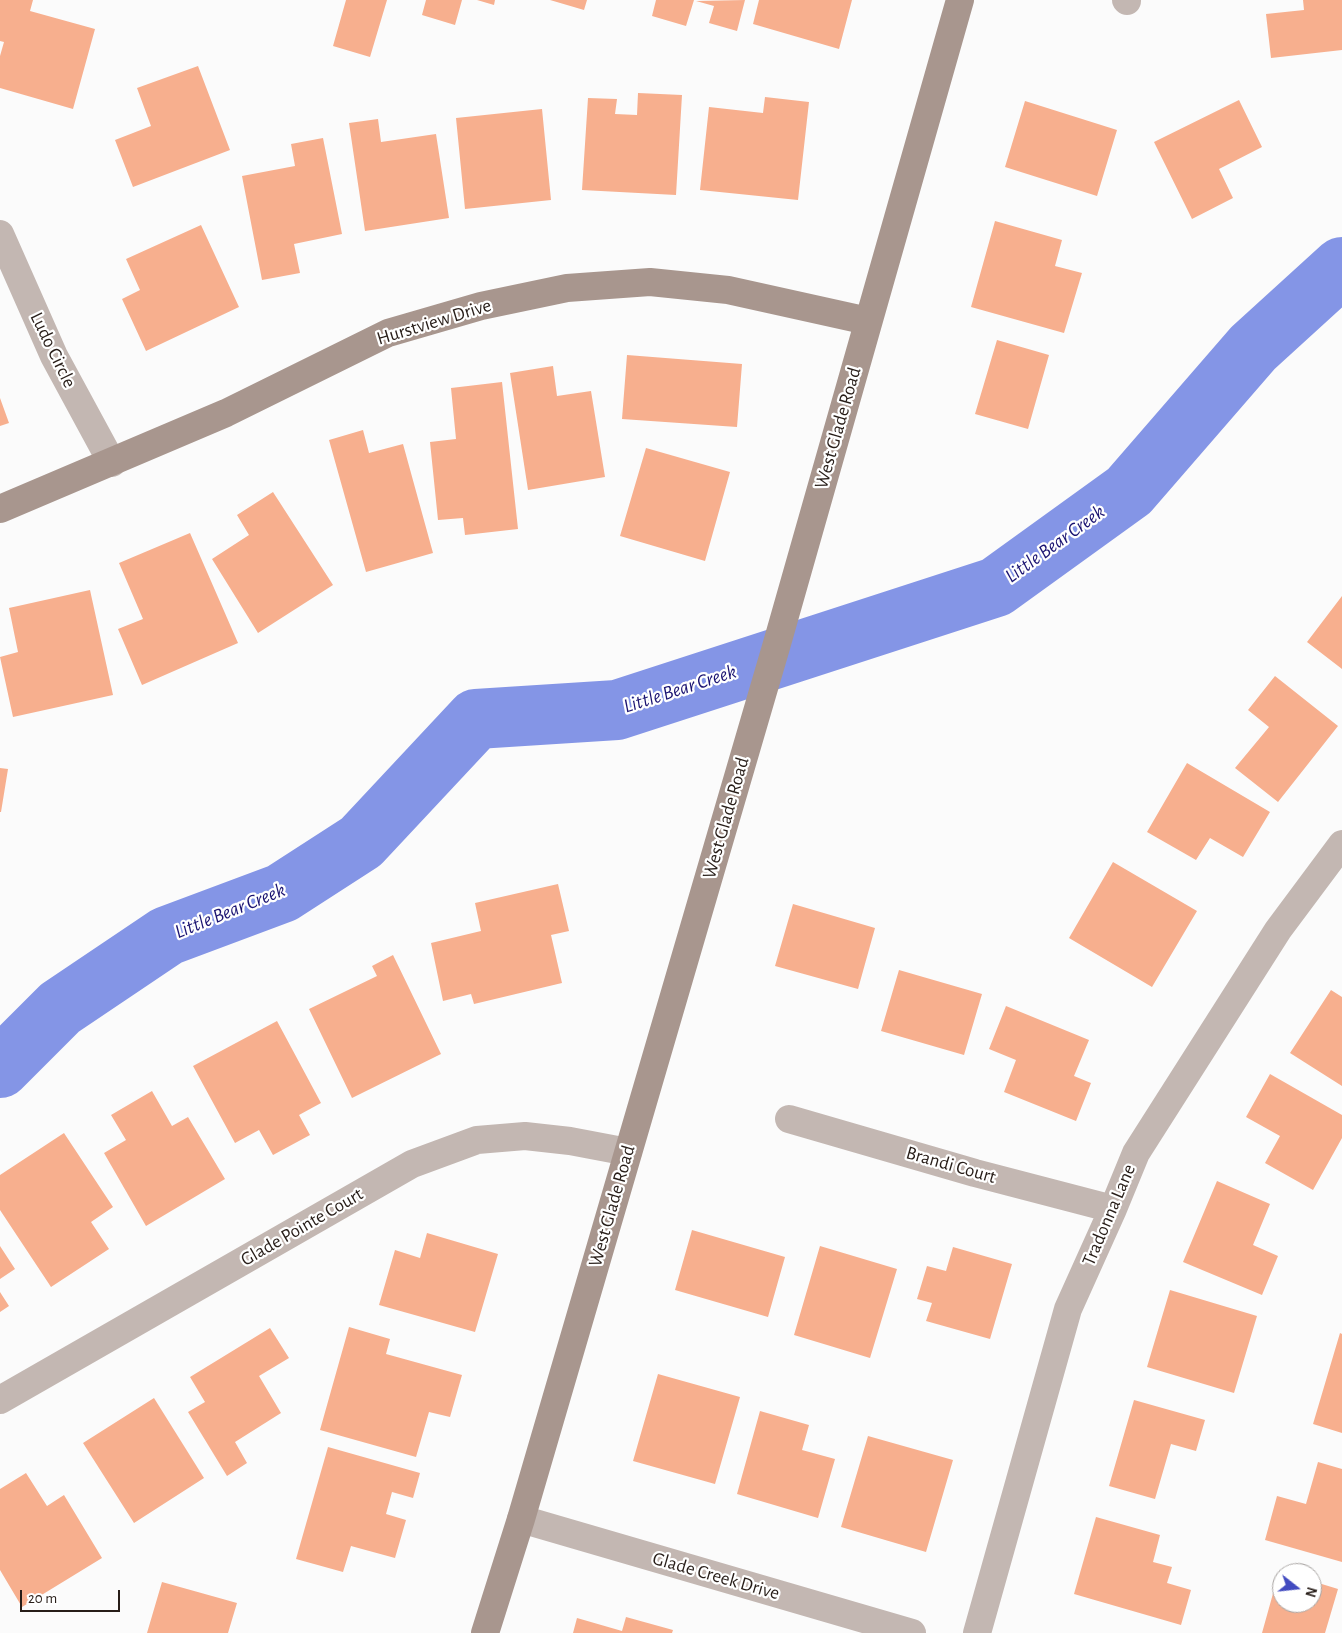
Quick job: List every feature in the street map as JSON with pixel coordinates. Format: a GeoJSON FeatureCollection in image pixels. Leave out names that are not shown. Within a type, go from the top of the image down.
{"type":"FeatureCollection","features":[{"type":"Feature","properties":{"kind":"main road","name":"West Glade Road"},"geometry":{"type":"LineString","coordinates":[[485,1633],[521,1519],[730,804],[960,0]]}},
{"type":"Feature","properties":{"kind":"main road","name":"Hurstview Drive"},"geometry":{"type":"LineString","coordinates":[[0,510],[226,413],[388,333],[481,306],[567,288],[650,282],[728,290],[868,321]]}},
{"type":"Feature","properties":{"kind":"street","name":"Ludo Circle"},"geometry":{"type":"LineString","coordinates":[[0,234],[54,356],[112,463]]}},
{"type":"Feature","properties":{"kind":"street","name":"Tradonna Lane"},"geometry":{"type":"LineString","coordinates":[[977,1633],[1068,1309],[1136,1153],[1278,930],[1342,844]]}},
{"type":"Feature","properties":{"kind":"street","name":"Brandi Court"},"geometry":{"type":"LineString","coordinates":[[789,1119],[975,1173],[1113,1209]]}},
{"type":"Feature","properties":{"kind":"street","name":"Glade Pointe Court"},"geometry":{"type":"LineString","coordinates":[[0,1400],[412,1164],[477,1140],[525,1136],[570,1141],[628,1152]]}},
{"type":"Feature","properties":{"kind":"street","name":"Glade Creek Drive"},"geometry":{"type":"LineString","coordinates":[[521,1519],[912,1633]]}},
{"type":"Feature","properties":{"kind":"building"},"geometry":{"type":"Polygon","coordinates":[[[0,0],[33,0],[30,11],[95,29],[73,109],[0,88],[0,56],[4,42],[0,41],[0,0]]]}},
{"type":"Feature","properties":{"kind":"building"},"geometry":{"type":"Polygon","coordinates":[[[346,0],[387,0],[370,57],[333,46],[346,0]]]}},
{"type":"Feature","properties":{"kind":"building"},"geometry":{"type":"Polygon","coordinates":[[[426,0],[462,0],[455,25],[422,15],[426,0]]]}},
{"type":"Feature","properties":{"kind":"building"},"geometry":{"type":"Polygon","coordinates":[[[477,0],[495,0],[494,5],[477,0]]]}},
{"type":"Feature","properties":{"kind":"building"},"geometry":{"type":"Polygon","coordinates":[[[550,0],[587,0],[584,10],[550,0]]]}},
{"type":"Feature","properties":{"kind":"building"},"geometry":{"type":"Polygon","coordinates":[[[656,0],[694,0],[686,26],[652,16],[656,0]]]}},
{"type":"Feature","properties":{"kind":"building"},"geometry":{"type":"Polygon","coordinates":[[[745,0],[737,31],[709,23],[714,6],[696,1],[745,0]]]}},
{"type":"Feature","properties":{"kind":"building"},"geometry":{"type":"Polygon","coordinates":[[[759,0],[852,0],[839,49],[753,24],[759,0]]]}},
{"type":"Feature","properties":{"kind":"building"},"geometry":{"type":"Polygon","coordinates":[[[1303,0],[1342,0],[1342,50],[1271,58],[1266,14],[1304,10],[1303,0]]]}},
{"type":"Feature","properties":{"kind":"building"},"geometry":{"type":"Polygon","coordinates":[[[198,66],[230,150],[133,187],[115,140],[151,126],[137,88],[198,66]]]}},
{"type":"Feature","properties":{"kind":"building"},"geometry":{"type":"Polygon","coordinates":[[[638,93],[682,95],[676,195],[582,190],[588,98],[617,99],[615,114],[637,115],[638,93]]]}},
{"type":"Feature","properties":{"kind":"building"},"geometry":{"type":"Polygon","coordinates":[[[765,97],[809,102],[798,200],[700,190],[709,107],[763,113],[765,97]]]}},
{"type":"Feature","properties":{"kind":"building"},"geometry":{"type":"Polygon","coordinates":[[[1239,100],[1262,147],[1219,169],[1233,198],[1192,219],[1154,142],[1239,100]]]}},
{"type":"Feature","properties":{"kind":"building"},"geometry":{"type":"Polygon","coordinates":[[[1025,101],[1117,130],[1097,196],[1005,167],[1025,101]]]}},
{"type":"Feature","properties":{"kind":"building"},"geometry":{"type":"Polygon","coordinates":[[[542,109],[551,200],[465,209],[456,118],[542,109]]]}},
{"type":"Feature","properties":{"kind":"building"},"geometry":{"type":"Polygon","coordinates":[[[378,119],[381,142],[436,134],[449,218],[365,231],[349,123],[378,119]]]}},
{"type":"Feature","properties":{"kind":"building"},"geometry":{"type":"Polygon","coordinates":[[[323,138],[342,234],[294,244],[300,273],[262,280],[242,176],[295,166],[291,144],[323,138]]]}},
{"type":"Feature","properties":{"kind":"building"},"geometry":{"type":"Polygon","coordinates":[[[995,221],[1062,240],[1055,266],[1082,273],[1064,333],[971,307],[995,221]]]}},
{"type":"Feature","properties":{"kind":"building"},"geometry":{"type":"Polygon","coordinates":[[[201,225],[239,307],[146,351],[122,299],[140,290],[126,259],[201,225]]]}},
{"type":"Feature","properties":{"kind":"building"},"geometry":{"type":"Polygon","coordinates":[[[997,340],[1049,355],[1028,429],[975,414],[997,340]]]}},
{"type":"Feature","properties":{"kind":"building"},"geometry":{"type":"Polygon","coordinates":[[[627,355],[742,364],[737,427],[622,419],[627,355]]]}},
{"type":"Feature","properties":{"kind":"building"},"geometry":{"type":"Polygon","coordinates":[[[553,366],[557,396],[591,391],[605,477],[528,490],[510,373],[553,366]]]}},
{"type":"Feature","properties":{"kind":"building"},"geometry":{"type":"Polygon","coordinates":[[[502,382],[518,529],[465,535],[463,518],[438,520],[430,442],[456,439],[451,388],[502,382]]]}},
{"type":"Feature","properties":{"kind":"building"},"geometry":{"type":"Polygon","coordinates":[[[0,398],[9,423],[0,426],[0,398]]]}},
{"type":"Feature","properties":{"kind":"building"},"geometry":{"type":"Polygon","coordinates":[[[363,430],[369,453],[403,444],[433,553],[366,572],[329,440],[363,430]]]}},
{"type":"Feature","properties":{"kind":"building"},"geometry":{"type":"Polygon","coordinates":[[[646,448],[730,472],[705,561],[620,536],[646,448]]]}},
{"type":"Feature","properties":{"kind":"building"},"geometry":{"type":"Polygon","coordinates":[[[273,492],[333,585],[258,633],[212,559],[249,535],[237,515],[273,492]]]}},
{"type":"Feature","properties":{"kind":"building"},"geometry":{"type":"Polygon","coordinates":[[[190,533],[238,643],[142,685],[118,629],[143,619],[119,563],[190,533]]]}},
{"type":"Feature","properties":{"kind":"building"},"geometry":{"type":"Polygon","coordinates":[[[90,590],[113,695],[13,717],[0,657],[18,652],[9,608],[90,590]]]}},
{"type":"Feature","properties":{"kind":"building"},"geometry":{"type":"Polygon","coordinates":[[[1342,596],[1342,669],[1307,642],[1342,596]]]}},
{"type":"Feature","properties":{"kind":"building"},"geometry":{"type":"Polygon","coordinates":[[[1275,676],[1338,726],[1278,802],[1235,768],[1269,727],[1248,710],[1275,676]]]}},
{"type":"Feature","properties":{"kind":"building"},"geometry":{"type":"Polygon","coordinates":[[[1187,763],[1270,812],[1243,857],[1210,838],[1196,860],[1147,832],[1187,763]]]}},
{"type":"Feature","properties":{"kind":"building"},"geometry":{"type":"Polygon","coordinates":[[[0,768],[8,769],[1,812],[0,812],[0,768]]]}},
{"type":"Feature","properties":{"kind":"building"},"geometry":{"type":"Polygon","coordinates":[[[1113,862],[1197,911],[1152,987],[1069,938],[1113,862]]]}},
{"type":"Feature","properties":{"kind":"building"},"geometry":{"type":"Polygon","coordinates":[[[558,884],[569,931],[551,935],[562,983],[474,1004],[471,994],[443,1001],[431,943],[481,931],[475,903],[558,884]]]}},
{"type":"Feature","properties":{"kind":"building"},"geometry":{"type":"Polygon","coordinates":[[[793,904],[875,928],[858,989],[775,966],[793,904]]]}},
{"type":"Feature","properties":{"kind":"building"},"geometry":{"type":"Polygon","coordinates":[[[393,955],[441,1054],[352,1098],[309,1009],[377,976],[372,966],[393,955]]]}},
{"type":"Feature","properties":{"kind":"building"},"geometry":{"type":"Polygon","coordinates":[[[899,970],[982,994],[964,1055],[881,1031],[899,970]]]}},
{"type":"Feature","properties":{"kind":"building"},"geometry":{"type":"Polygon","coordinates":[[[1331,990],[1342,997],[1342,1086],[1290,1053],[1331,990]]]}},
{"type":"Feature","properties":{"kind":"building"},"geometry":{"type":"Polygon","coordinates":[[[1006,1006],[1089,1040],[1074,1076],[1091,1083],[1076,1121],[1004,1092],[1016,1060],[989,1049],[1006,1006]]]}},
{"type":"Feature","properties":{"kind":"building"},"geometry":{"type":"Polygon","coordinates":[[[277,1021],[321,1103],[299,1115],[310,1135],[273,1155],[259,1130],[235,1143],[193,1066],[277,1021]]]}},
{"type":"Feature","properties":{"kind":"building"},"geometry":{"type":"Polygon","coordinates":[[[1270,1074],[1342,1115],[1342,1138],[1313,1190],[1265,1163],[1280,1136],[1246,1117],[1270,1074]]]}},
{"type":"Feature","properties":{"kind":"building"},"geometry":{"type":"Polygon","coordinates":[[[152,1091],[172,1126],[188,1117],[225,1179],[146,1226],[104,1153],[126,1140],[111,1115],[152,1091]]]}},
{"type":"Feature","properties":{"kind":"building"},"geometry":{"type":"Polygon","coordinates":[[[64,1133],[113,1207],[91,1222],[109,1249],[51,1287],[0,1210],[0,1175],[64,1133]]]}},
{"type":"Feature","properties":{"kind":"building"},"geometry":{"type":"Polygon","coordinates":[[[1217,1181],[1270,1204],[1253,1245],[1278,1256],[1262,1295],[1183,1262],[1217,1181]]]}},
{"type":"Feature","properties":{"kind":"building"},"geometry":{"type":"Polygon","coordinates":[[[692,1230],[785,1257],[768,1317],[675,1290],[692,1230]]]}},
{"type":"Feature","properties":{"kind":"building"},"geometry":{"type":"Polygon","coordinates":[[[427,1233],[498,1254],[475,1332],[379,1305],[395,1250],[420,1258],[427,1233]]]}},
{"type":"Feature","properties":{"kind":"building"},"geometry":{"type":"Polygon","coordinates":[[[0,1246],[15,1269],[0,1279],[0,1246]]]}},
{"type":"Feature","properties":{"kind":"building"},"geometry":{"type":"Polygon","coordinates":[[[820,1246],[897,1269],[870,1358],[794,1335],[820,1246]]]}},
{"type":"Feature","properties":{"kind":"building"},"geometry":{"type":"Polygon","coordinates":[[[953,1247],[1012,1264],[990,1339],[926,1321],[932,1303],[917,1299],[927,1266],[946,1271],[953,1247]]]}},
{"type":"Feature","properties":{"kind":"building"},"geometry":{"type":"Polygon","coordinates":[[[1170,1290],[1257,1316],[1234,1393],[1147,1367],[1170,1290]]]}},
{"type":"Feature","properties":{"kind":"building"},"geometry":{"type":"Polygon","coordinates":[[[0,1292],[9,1306],[0,1312],[0,1292]]]}},
{"type":"Feature","properties":{"kind":"building"},"geometry":{"type":"Polygon","coordinates":[[[349,1327],[390,1339],[386,1354],[462,1375],[450,1417],[429,1412],[416,1457],[320,1430],[349,1327]]]}},
{"type":"Feature","properties":{"kind":"building"},"geometry":{"type":"Polygon","coordinates":[[[270,1328],[289,1358],[259,1376],[281,1413],[235,1442],[247,1463],[227,1476],[188,1412],[205,1402],[190,1377],[270,1328]]]}},
{"type":"Feature","properties":{"kind":"building"},"geometry":{"type":"Polygon","coordinates":[[[1340,1333],[1342,1334],[1342,1433],[1313,1424],[1340,1333]]]}},
{"type":"Feature","properties":{"kind":"building"},"geometry":{"type":"Polygon","coordinates":[[[658,1374],[740,1397],[715,1484],[633,1461],[658,1374]]]}},
{"type":"Feature","properties":{"kind":"building"},"geometry":{"type":"Polygon","coordinates":[[[154,1398],[204,1478],[134,1523],[83,1443],[154,1398]]]}},
{"type":"Feature","properties":{"kind":"building"},"geometry":{"type":"Polygon","coordinates":[[[1134,1400],[1205,1420],[1196,1451],[1171,1444],[1155,1499],[1109,1486],[1134,1400]]]}},
{"type":"Feature","properties":{"kind":"building"},"geometry":{"type":"Polygon","coordinates":[[[760,1411],[809,1425],[802,1450],[835,1459],[818,1518],[737,1494],[760,1411]]]}},
{"type":"Feature","properties":{"kind":"building"},"geometry":{"type":"Polygon","coordinates":[[[868,1436],[953,1460],[926,1552],[841,1527],[868,1436]]]}},
{"type":"Feature","properties":{"kind":"building"},"geometry":{"type":"Polygon","coordinates":[[[328,1447],[420,1473],[413,1498],[392,1492],[386,1514],[406,1520],[395,1558],[351,1546],[343,1572],[296,1559],[328,1447]]]}},
{"type":"Feature","properties":{"kind":"building"},"geometry":{"type":"Polygon","coordinates":[[[1318,1462],[1342,1469],[1342,1562],[1265,1540],[1277,1496],[1306,1504],[1318,1462]]]}},
{"type":"Feature","properties":{"kind":"building"},"geometry":{"type":"Polygon","coordinates":[[[26,1473],[47,1506],[64,1495],[102,1558],[22,1607],[0,1570],[0,1489],[26,1473]]]}},
{"type":"Feature","properties":{"kind":"building"},"geometry":{"type":"Polygon","coordinates":[[[1096,1517],[1160,1535],[1153,1562],[1172,1567],[1167,1583],[1191,1590],[1181,1625],[1074,1594],[1096,1517]]]}},
{"type":"Feature","properties":{"kind":"building"},"geometry":{"type":"Polygon","coordinates":[[[162,1582],[237,1603],[228,1633],[147,1633],[162,1582]]]}},
{"type":"Feature","properties":{"kind":"building"},"geometry":{"type":"Polygon","coordinates":[[[1322,1584],[1338,1589],[1325,1633],[1262,1633],[1272,1597],[1272,1613],[1322,1613],[1322,1584]]]}},
{"type":"Feature","properties":{"kind":"building"},"geometry":{"type":"Polygon","coordinates":[[[626,1617],[673,1630],[672,1633],[573,1633],[577,1618],[622,1631],[626,1617]]]}},
{"type":"Feature","properties":{"kind":"waterway","name":"Little Bear Creek"},"geometry":{"type":"LineString","coordinates":[[0,1068],[60,1008],[167,936],[282,893],[361,842],[476,719],[617,710],[996,587],[1129,491],[1253,348],[1342,267]]}}]}
